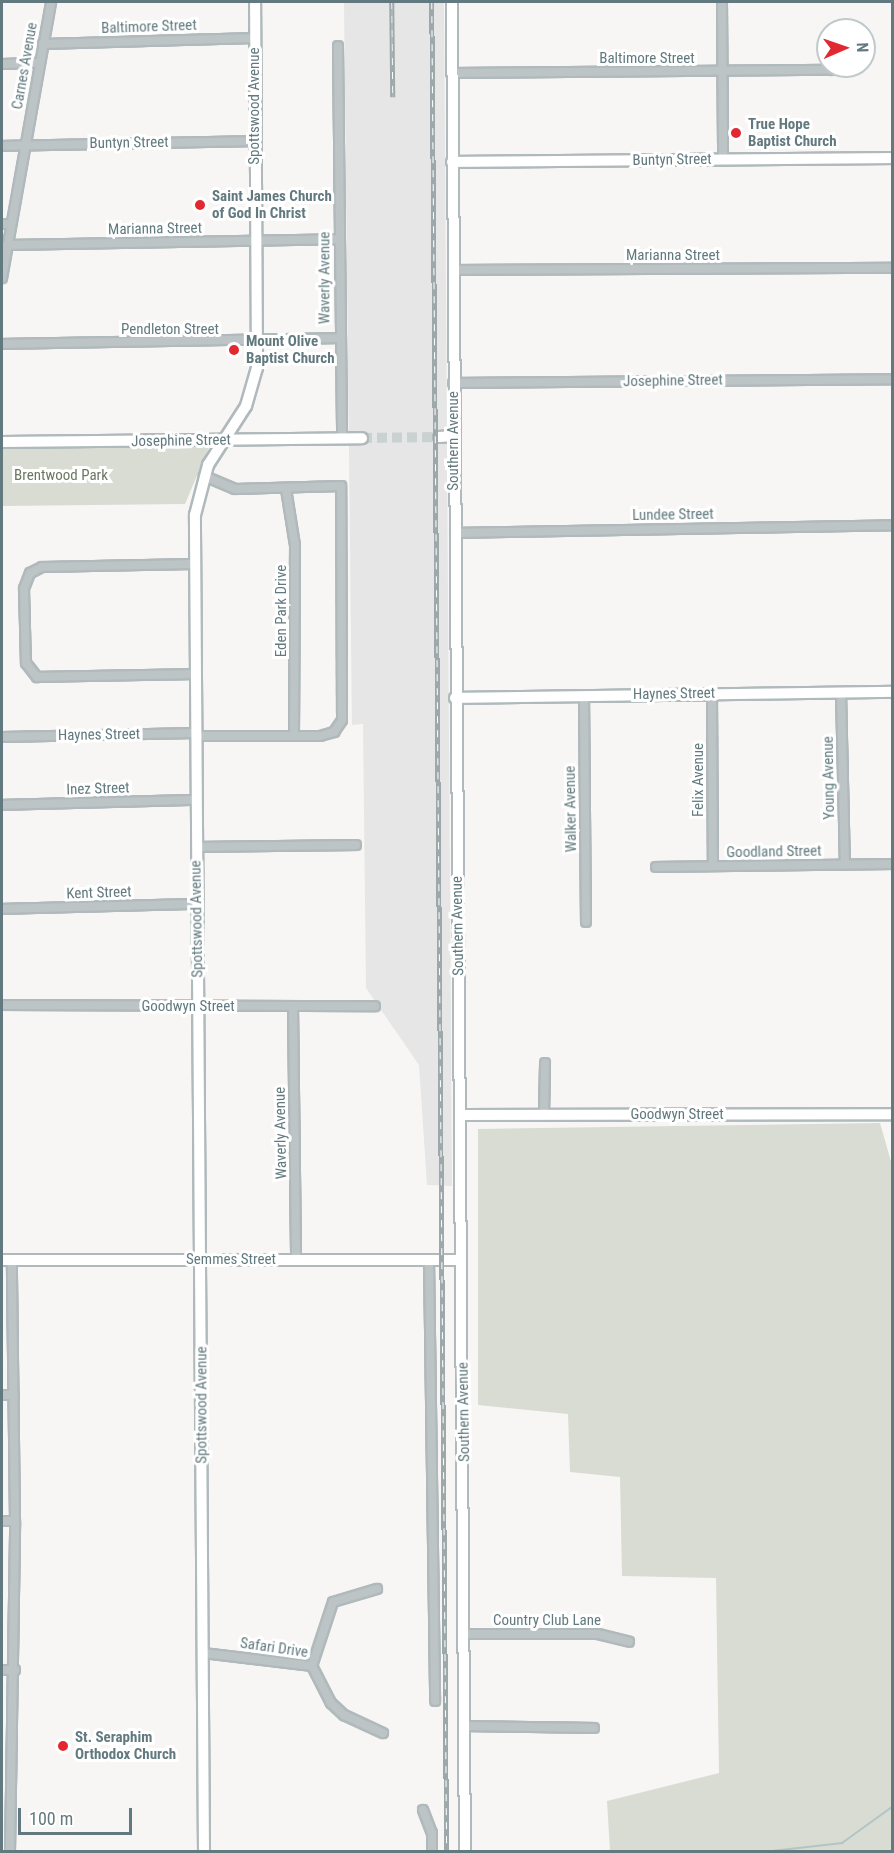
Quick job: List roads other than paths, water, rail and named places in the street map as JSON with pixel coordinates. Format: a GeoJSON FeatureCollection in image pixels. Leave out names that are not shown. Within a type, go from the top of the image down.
{"type":"FeatureCollection","features":[{"type":"Feature","properties":{"kind":"street","name":"Carnes Avenue"},"geometry":{"type":"LineString","coordinates":[[2,278],[51,2]]}},
{"type":"Feature","properties":{"kind":"street","name":"Spottswood Avenue"},"geometry":{"type":"LineString","coordinates":[[204,1851],[202,1260],[196,847],[195,515],[204,476],[252,389],[258,342],[255,2]]}},
{"type":"Feature","properties":{"kind":"street","name":"Southern Avenue"},"geometry":{"type":"LineString","coordinates":[[452,2],[453,436],[461,1115],[465,1851]]}},
{"type":"Feature","properties":{"kind":"street"},"geometry":{"type":"LineString","coordinates":[[722,2],[723,159]]}},
{"type":"Feature","properties":{"kind":"street","name":"Baltimore Street"},"geometry":{"type":"LineString","coordinates":[[44,44],[255,38]]}},
{"type":"Feature","properties":{"kind":"street","name":"Waverly Avenue"},"geometry":{"type":"LineString","coordinates":[[338,46],[339,338],[342,438]]}},
{"type":"Feature","properties":{"kind":"street"},"geometry":{"type":"LineString","coordinates":[[2,64],[39,63]]}},
{"type":"Feature","properties":{"kind":"street","name":"Baltimore Street"},"geometry":{"type":"LineString","coordinates":[[451,73],[816,70]]}},
{"type":"Feature","properties":{"kind":"street","name":"Buntyn Street"},"geometry":{"type":"LineString","coordinates":[[2,146],[256,141]]}},
{"type":"Feature","properties":{"kind":"street","name":"Buntyn Street"},"geometry":{"type":"LineString","coordinates":[[452,162],[892,158]]}},
{"type":"Feature","properties":{"kind":"street"},"geometry":{"type":"LineString","coordinates":[[2,224],[11,224]]}},
{"type":"Feature","properties":{"kind":"street","name":"Marianna Street"},"geometry":{"type":"LineString","coordinates":[[7,245],[338,239]]}},
{"type":"Feature","properties":{"kind":"street","name":"Marianna Street"},"geometry":{"type":"LineString","coordinates":[[453,270],[892,268]]}},
{"type":"Feature","properties":{"kind":"street","name":"Pendleton Street"},"geometry":{"type":"LineString","coordinates":[[2,345],[258,342],[339,338]]}},
{"type":"Feature","properties":{"kind":"street","name":"Josephine Street"},"geometry":{"type":"LineString","coordinates":[[453,383],[892,379]]}},
{"type":"Feature","properties":{"kind":"street"},"geometry":{"type":"LineString","coordinates":[[439,436],[453,436]]}},
{"type":"Feature","properties":{"kind":"street","name":"Josephine Street"},"geometry":{"type":"LineString","coordinates":[[2,442],[362,438]]}},
{"type":"Feature","properties":{"kind":"street"},"geometry":{"type":"LineString","coordinates":[[204,476],[235,489],[286,489]]}},
{"type":"Feature","properties":{"kind":"street","name":"Haynes Street"},"geometry":{"type":"LineString","coordinates":[[2,737],[331,733],[342,720],[341,486],[286,489]]}},
{"type":"Feature","properties":{"kind":"street","name":"Eden Park Drive"},"geometry":{"type":"LineString","coordinates":[[286,489],[296,545],[294,735]]}},
{"type":"Feature","properties":{"kind":"street","name":"Lundee Street"},"geometry":{"type":"LineString","coordinates":[[455,532],[892,525]]}},
{"type":"Feature","properties":{"kind":"street"},"geometry":{"type":"LineString","coordinates":[[194,564],[42,567],[30,573],[24,584],[25,656],[33,674],[47,678],[195,674]]}},
{"type":"Feature","properties":{"kind":"street","name":"Young Avenue"},"geometry":{"type":"LineString","coordinates":[[841,692],[845,864]]}},
{"type":"Feature","properties":{"kind":"street","name":"Haynes Street"},"geometry":{"type":"LineString","coordinates":[[455,698],[892,692]]}},
{"type":"Feature","properties":{"kind":"street","name":"Felix Avenue"},"geometry":{"type":"LineString","coordinates":[[712,693],[713,866]]}},
{"type":"Feature","properties":{"kind":"street","name":"Walker Avenue"},"geometry":{"type":"LineString","coordinates":[[584,695],[586,922]]}},
{"type":"Feature","properties":{"kind":"street","name":"Inez Street"},"geometry":{"type":"LineString","coordinates":[[2,805],[196,800]]}},
{"type":"Feature","properties":{"kind":"street"},"geometry":{"type":"LineString","coordinates":[[196,847],[356,845]]}},
{"type":"Feature","properties":{"kind":"street","name":"Goodland Street"},"geometry":{"type":"LineString","coordinates":[[656,867],[892,864]]}},
{"type":"Feature","properties":{"kind":"street","name":"Kent Street"},"geometry":{"type":"LineString","coordinates":[[2,909],[197,904]]}},
{"type":"Feature","properties":{"kind":"street","name":"Goodwyn Street"},"geometry":{"type":"LineString","coordinates":[[2,1005],[375,1006]]}},
{"type":"Feature","properties":{"kind":"street","name":"Waverly Avenue"},"geometry":{"type":"LineString","coordinates":[[293,1007],[296,1260]]}},
{"type":"Feature","properties":{"kind":"street"},"geometry":{"type":"LineString","coordinates":[[544,1116],[545,1063]]}},
{"type":"Feature","properties":{"kind":"street","name":"Goodwyn Street"},"geometry":{"type":"LineString","coordinates":[[461,1115],[892,1114]]}},
{"type":"Feature","properties":{"kind":"street"},"geometry":{"type":"LineString","coordinates":[[7,1260],[14,1395],[15,1521],[15,1670],[10,1851]]}},
{"type":"Feature","properties":{"kind":"street","name":"Semmes Street"},"geometry":{"type":"LineString","coordinates":[[7,1260],[462,1260]]}},
{"type":"Feature","properties":{"kind":"street"},"geometry":{"type":"LineString","coordinates":[[429,1260],[435,1701]]}},
{"type":"Feature","properties":{"kind":"street"},"geometry":{"type":"LineString","coordinates":[[2,1395],[14,1395]]}},
{"type":"Feature","properties":{"kind":"street"},"geometry":{"type":"LineString","coordinates":[[2,1521],[15,1521]]}},
{"type":"Feature","properties":{"kind":"street"},"geometry":{"type":"LineString","coordinates":[[312,1666],[333,1602],[377,1589]]}},
{"type":"Feature","properties":{"kind":"street","name":"Country Club Lane"},"geometry":{"type":"LineString","coordinates":[[464,1634],[598,1634],[629,1642]]}},
{"type":"Feature","properties":{"kind":"street","name":"Safari Drive"},"geometry":{"type":"LineString","coordinates":[[203,1653],[312,1666],[331,1704],[344,1715],[383,1733]]}},
{"type":"Feature","properties":{"kind":"street"},"geometry":{"type":"LineString","coordinates":[[2,1670],[15,1670]]}},
{"type":"Feature","properties":{"kind":"street"},"geometry":{"type":"LineString","coordinates":[[465,1726],[594,1728]]}},
{"type":"Feature","properties":{"kind":"street"},"geometry":{"type":"LineString","coordinates":[[423,1810],[432,1833],[432,1851]]}},
{"type":"Feature","properties":{"kind":"waterway"},"geometry":{"type":"LineString","coordinates":[[763,1852],[842,1843],[892,1807]]}},
{"type":"Feature","properties":{"kind":"tunnel"},"geometry":{"type":"LineString","coordinates":[[362,438],[439,437]]}},
{"type":"Feature","properties":{"kind":"railway"},"geometry":{"type":"LineString","coordinates":[[392,2],[393,97]]}},
{"type":"Feature","properties":{"kind":"railway"},"geometry":{"type":"LineString","coordinates":[[432,2],[447,1852]]}},
{"type":"Feature","properties":{"kind":"place","name":"True Hope Baptist Church"},"geometry":{"type":"Point","coordinates":[736,133]}},
{"type":"Feature","properties":{"kind":"place","name":"Saint James Church of God In Christ"},"geometry":{"type":"Point","coordinates":[200,205]}},
{"type":"Feature","properties":{"kind":"place","name":"Mount Olive Baptist Church"},"geometry":{"type":"Point","coordinates":[234,350]}},
{"type":"Feature","properties":{"kind":"place","name":"St. Seraphim Orthodox Church"},"geometry":{"type":"Point","coordinates":[63,1746]}},
{"type":"Feature","properties":{"kind":"park label","name":"Brentwood Park"},"geometry":{"type":"Point","coordinates":[61,476]}}]}
